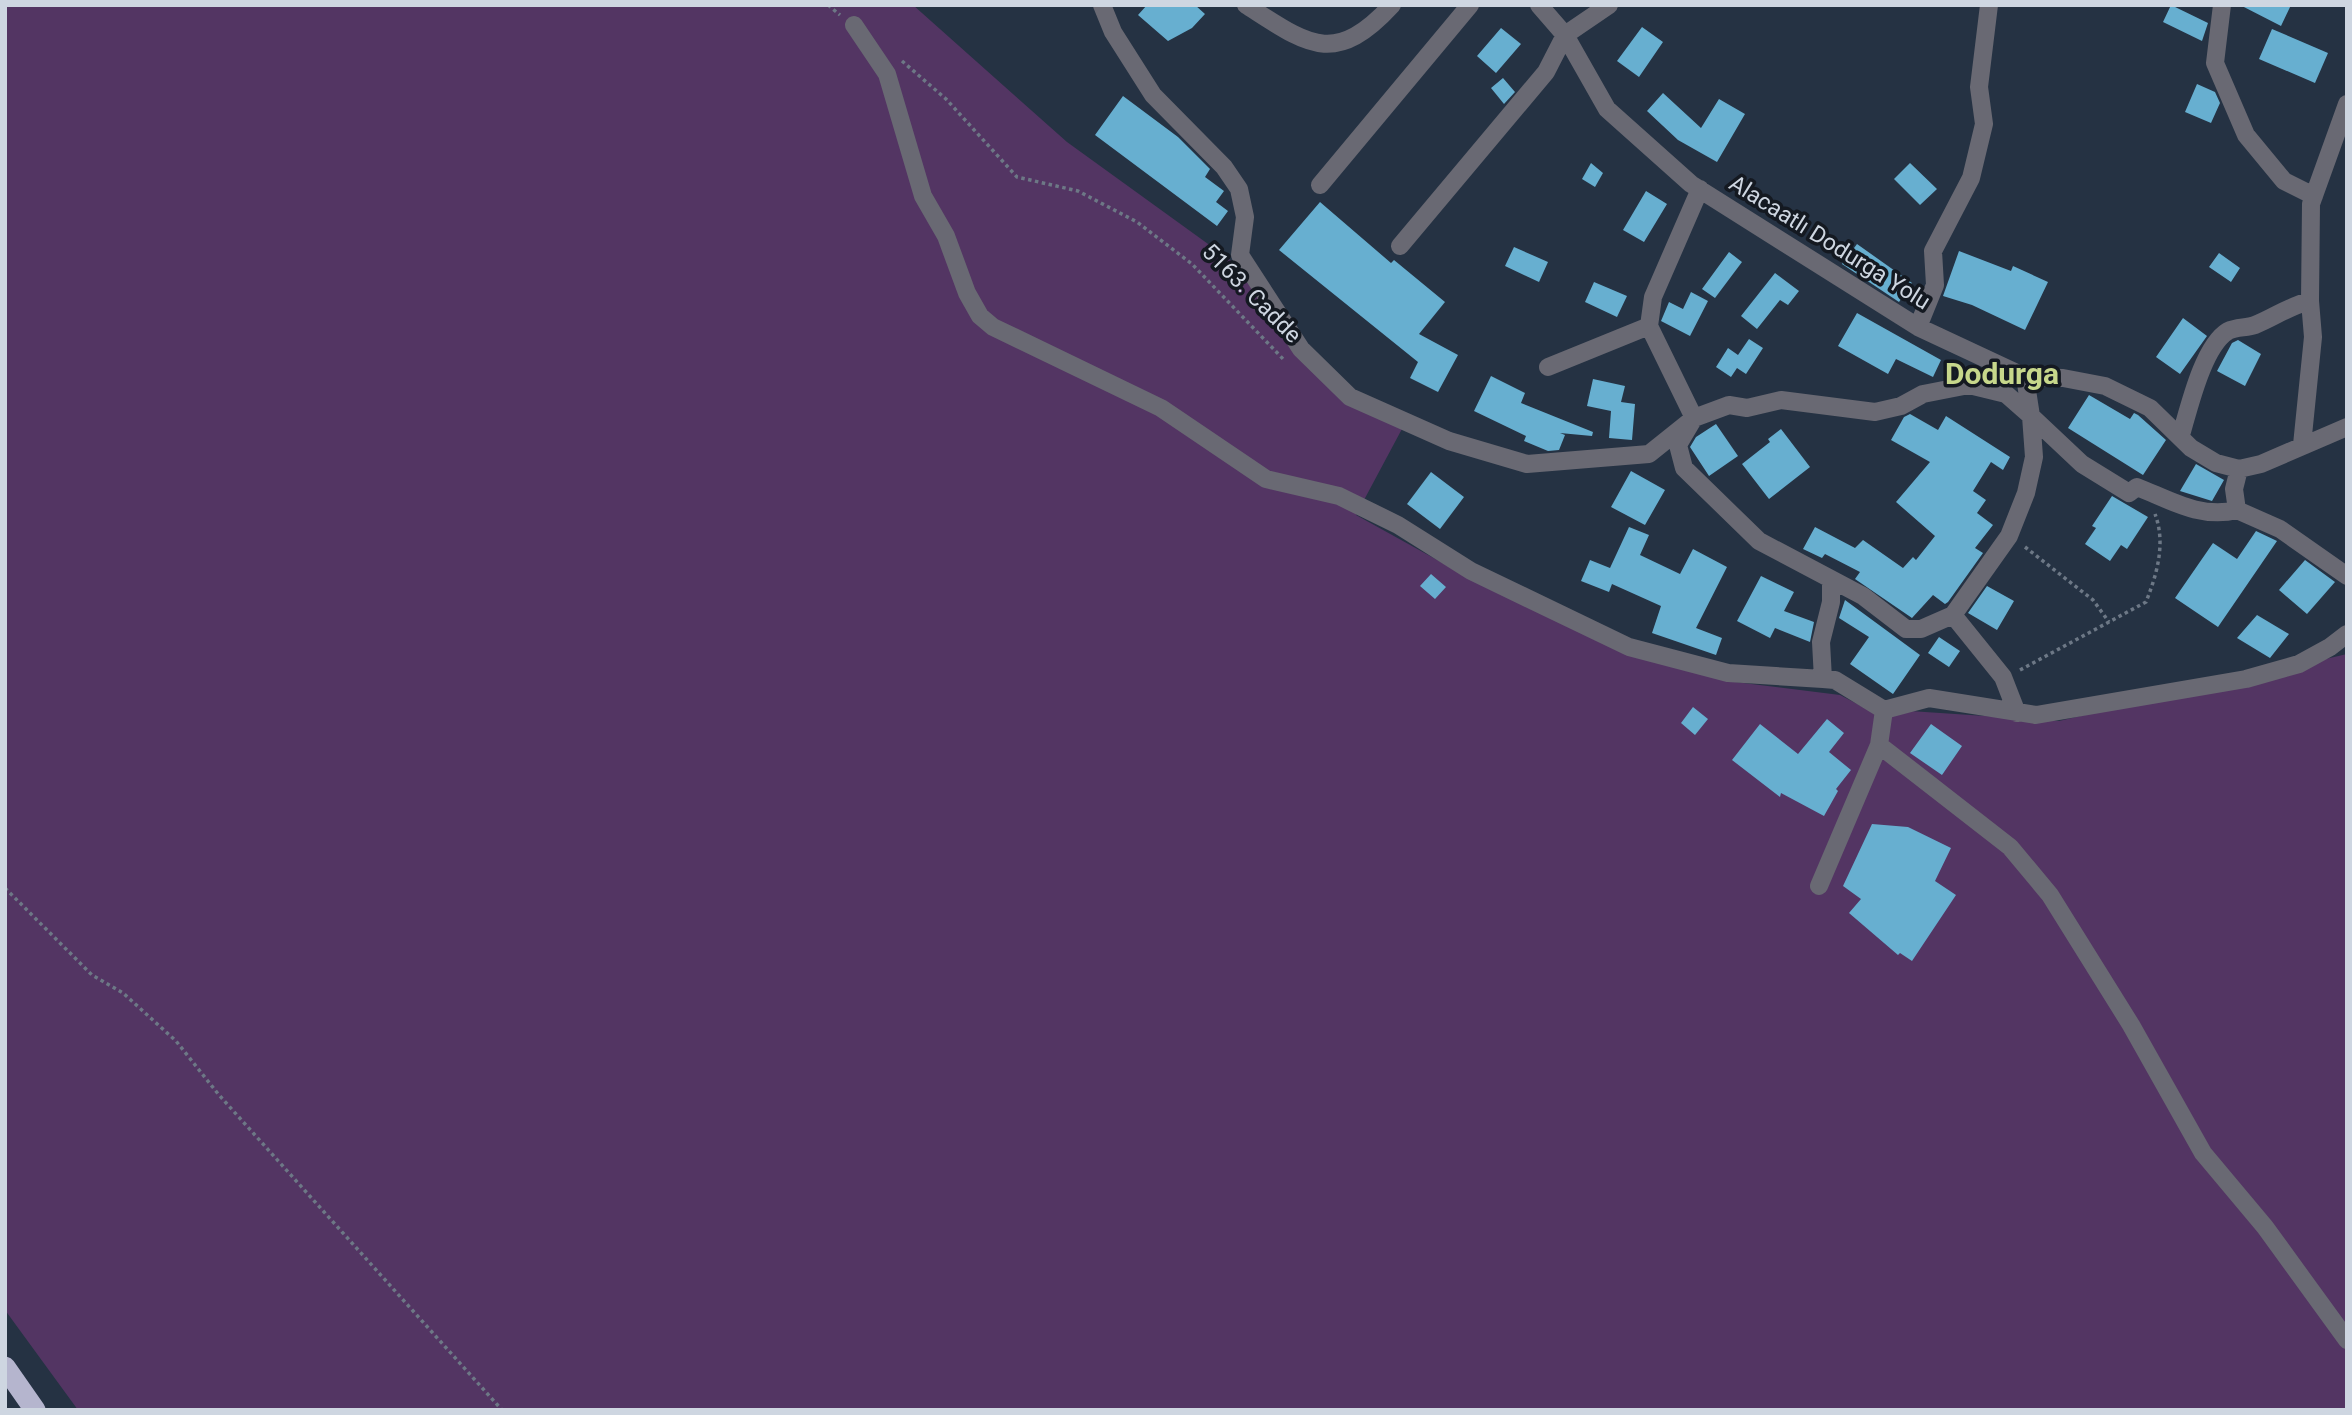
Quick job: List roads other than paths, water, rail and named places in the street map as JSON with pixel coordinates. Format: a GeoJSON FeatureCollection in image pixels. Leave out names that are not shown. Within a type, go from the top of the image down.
{"type":"FeatureCollection","features":[{"type":"Feature","properties":{"kind":"highway"},"geometry":{"type":"LineString","coordinates":[[5,1367],[35,1410]]}},
{"type":"Feature","properties":{"kind":"street"},"geometry":{"type":"LineString","coordinates":[[1102,5],[1114,32],[1153,95],[1224,167],[1239,189],[1245,217],[1240,255],[1254,279],[1301,349],[1350,397],[1449,441],[1527,464],[1649,454],[1694,418],[1729,405],[1747,408],[1781,400],[1875,412],[1901,406],[1923,394],[1969,385],[2006,394],[2082,464],[2129,493],[2137,486],[2198,512],[2219,514],[2237,510],[2280,528],[2347,576]]}},
{"type":"Feature","properties":{"kind":"street"},"geometry":{"type":"LineString","coordinates":[[1246,5],[1303,41],[1343,45],[1377,21],[1392,5]]}},
{"type":"Feature","properties":{"kind":"street"},"geometry":{"type":"LineString","coordinates":[[1320,185],[1470,5]]}},
{"type":"Feature","properties":{"kind":"street","name":"Alacaatlı Dodurga Yolu"},"geometry":{"type":"LineString","coordinates":[[1539,5],[1565,35],[1607,109],[1700,189],[1918,327],[2025,377],[2063,378],[2105,386],[2150,408],[2192,448],[2208,458],[2239,469]]}},
{"type":"Feature","properties":{"kind":"street"},"geometry":{"type":"LineString","coordinates":[[1400,246],[1546,72],[1565,35],[1609,5]]}},
{"type":"Feature","properties":{"kind":"street"},"geometry":{"type":"LineString","coordinates":[[1918,327],[1935,285],[1933,251],[1971,178],[1984,124],[1979,87],[1989,5]]}},
{"type":"Feature","properties":{"kind":"street"},"geometry":{"type":"LineString","coordinates":[[2222,5],[2215,63],[2246,135],[2284,181],[2314,196]]}},
{"type":"Feature","properties":{"kind":"street"},"geometry":{"type":"LineString","coordinates":[[854,25],[887,74],[923,197],[946,236],[967,293],[980,316],[993,327],[1161,408],[1266,479],[1339,496],[1398,525],[1471,571],[1629,647],[1728,673],[1835,680],[1884,710],[1929,698],[2036,715],[2246,679],[2299,664],[2347,634]]}},
{"type":"Feature","properties":{"kind":"street"},"geometry":{"type":"LineString","coordinates":[[2302,445],[2313,337],[2310,301],[2314,196],[2347,104]]}},
{"type":"Feature","properties":{"kind":"street"},"geometry":{"type":"LineString","coordinates":[[1694,418],[1649,326],[1653,298],[1700,189]]}},
{"type":"Feature","properties":{"kind":"street"},"geometry":{"type":"LineString","coordinates":[[2181,435],[2196,385],[2218,341],[2230,330],[2254,325],[2290,305],[2310,301]]}},
{"type":"Feature","properties":{"kind":"street"},"geometry":{"type":"LineString","coordinates":[[1548,367],[1649,326]]}},
{"type":"Feature","properties":{"kind":"street"},"geometry":{"type":"LineString","coordinates":[[1694,418],[1678,445],[1684,468],[1759,541],[1863,597],[1906,629],[1922,629],[1953,615],[2009,536],[2026,493],[2034,457],[2025,377]]}},
{"type":"Feature","properties":{"kind":"street"},"geometry":{"type":"LineString","coordinates":[[2237,510],[2234,489],[2239,469],[2262,464],[2347,427]]}},
{"type":"Feature","properties":{"kind":"street"},"geometry":{"type":"LineString","coordinates":[[1823,679],[1821,642],[1831,602],[1831,582]]}},
{"type":"Feature","properties":{"kind":"street"},"geometry":{"type":"LineString","coordinates":[[1953,615],[2003,677],[2017,713]]}},
{"type":"Feature","properties":{"kind":"street"},"geometry":{"type":"LineString","coordinates":[[1819,886],[1880,745],[1884,710]]}},
{"type":"Feature","properties":{"kind":"street"},"geometry":{"type":"LineString","coordinates":[[1880,745],[2010,847],[2050,895],[2131,1025],[2203,1153],[2265,1227],[2347,1340]]}},
{"type":"Feature","properties":{"kind":"district","name":"Dodurga"},"geometry":{"type":"Point","coordinates":[2002,374]}}]}
